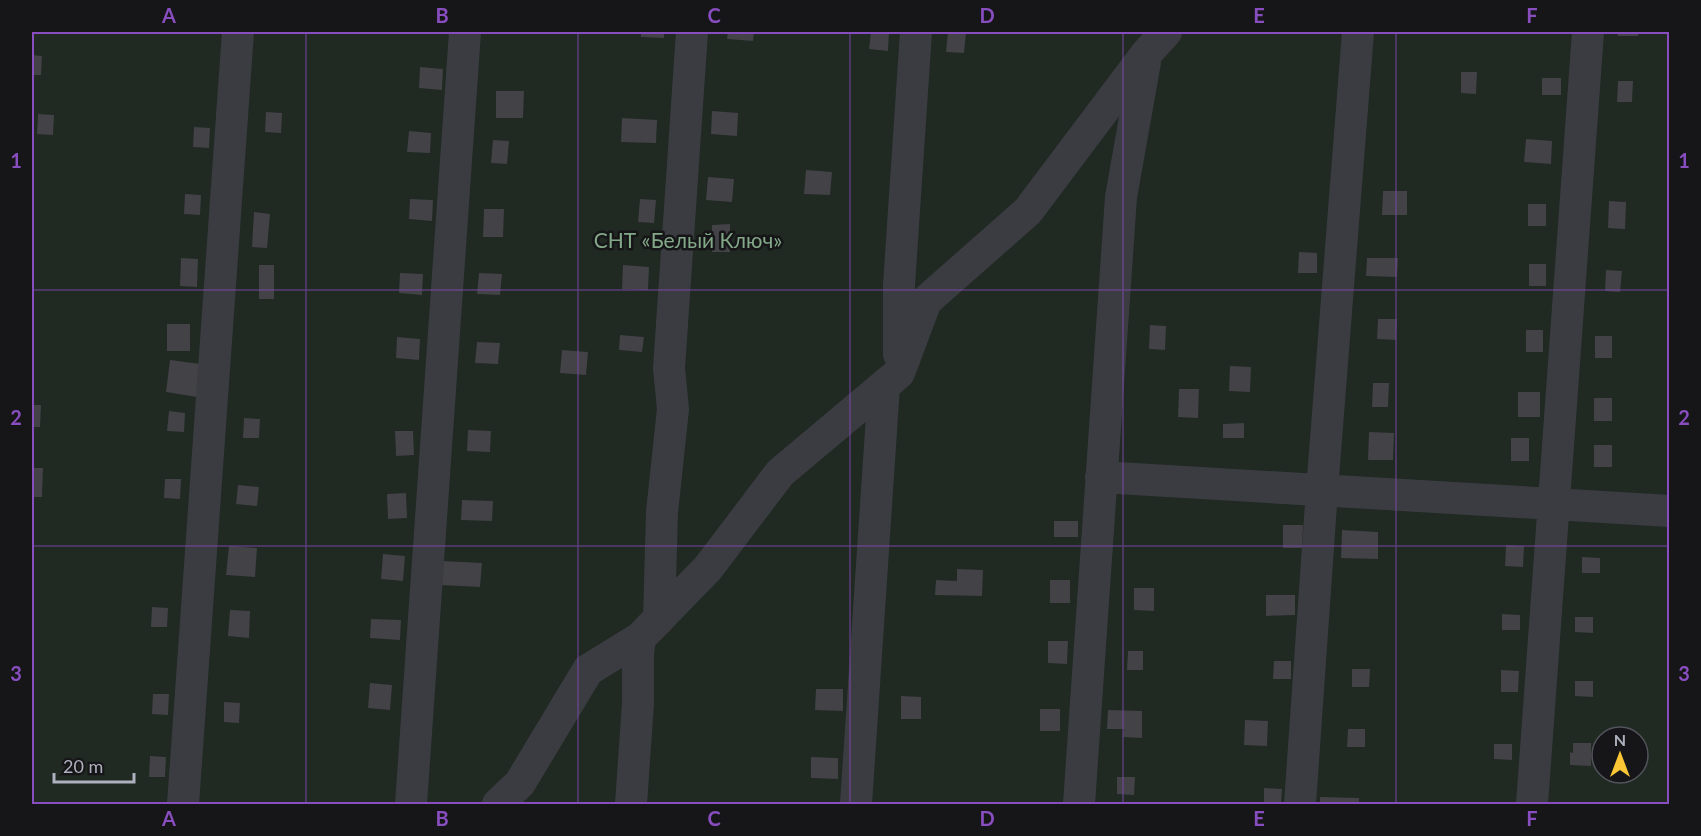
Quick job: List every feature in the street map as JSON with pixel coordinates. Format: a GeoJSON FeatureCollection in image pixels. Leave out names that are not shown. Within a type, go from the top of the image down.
{"type":"FeatureCollection","features":[{"type":"Feature","properties":{"kind":"street"},"geometry":{"type":"LineString","coordinates":[[183,804],[238,32]]}},
{"type":"Feature","properties":{"kind":"street"},"geometry":{"type":"LineString","coordinates":[[411,804],[465,32]]}},
{"type":"Feature","properties":{"kind":"street"},"geometry":{"type":"LineString","coordinates":[[631,804],[638,702],[638,653],[650,628],[673,409],[669,368],[692,32]]}},
{"type":"Feature","properties":{"kind":"street"},"geometry":{"type":"LineString","coordinates":[[856,804],[892,380],[916,32]]}},
{"type":"Feature","properties":{"kind":"street"},"geometry":{"type":"LineString","coordinates":[[1300,804],[1358,32]]}},
{"type":"Feature","properties":{"kind":"street"},"geometry":{"type":"LineString","coordinates":[[1532,804],[1588,32]]}},
{"type":"Feature","properties":{"kind":"street"},"geometry":{"type":"LineString","coordinates":[[498,804],[520,783],[588,670],[650,628],[708,568],[780,473],[892,380],[926,301],[1028,211],[1153,39]]}},
{"type":"Feature","properties":{"kind":"street"},"geometry":{"type":"LineString","coordinates":[[1079,804],[1121,197],[1153,39]]}},
{"type":"Feature","properties":{"kind":"street"},"geometry":{"type":"LineString","coordinates":[[1101,477],[1670,511]]}},
{"type":"Feature","properties":{"kind":"green space","name":"СНТ «Белый Ключ»"},"geometry":{"type":"Polygon","coordinates":[[[32,32],[1669,32],[1669,804],[32,804],[32,32]]]}},
{"type":"Feature","properties":{"kind":"building"},"geometry":{"type":"Polygon","coordinates":[[[641,32],[664,32],[664,38],[641,37],[641,32]]]}},
{"type":"Feature","properties":{"kind":"building"},"geometry":{"type":"Polygon","coordinates":[[[728,32],[754,32],[753,41],[727,39],[728,32]]]}},
{"type":"Feature","properties":{"kind":"building"},"geometry":{"type":"Polygon","coordinates":[[[871,32],[889,32],[888,51],[869,49],[871,32]]]}},
{"type":"Feature","properties":{"kind":"building"},"geometry":{"type":"Polygon","coordinates":[[[948,32],[966,32],[964,53],[946,52],[948,32]]]}},
{"type":"Feature","properties":{"kind":"building"},"geometry":{"type":"Polygon","coordinates":[[[1618,32],[1638,32],[1638,36],[1618,36],[1618,32]]]}},
{"type":"Feature","properties":{"kind":"building"},"geometry":{"type":"Polygon","coordinates":[[[32,55],[42,56],[41,75],[32,75],[32,55]]]}},
{"type":"Feature","properties":{"kind":"building"},"geometry":{"type":"Polygon","coordinates":[[[420,67],[443,69],[442,90],[419,88],[420,67]]]}},
{"type":"Feature","properties":{"kind":"building"},"geometry":{"type":"Polygon","coordinates":[[[1461,72],[1477,72],[1476,94],[1461,93],[1461,72]]]}},
{"type":"Feature","properties":{"kind":"building"},"geometry":{"type":"Polygon","coordinates":[[[1542,78],[1561,78],[1561,95],[1542,95],[1542,78]]]}},
{"type":"Feature","properties":{"kind":"building"},"geometry":{"type":"Polygon","coordinates":[[[1618,81],[1633,81],[1632,102],[1617,102],[1618,81]]]}},
{"type":"Feature","properties":{"kind":"building"},"geometry":{"type":"Polygon","coordinates":[[[496,91],[524,91],[523,118],[496,118],[496,91]]]}},
{"type":"Feature","properties":{"kind":"building"},"geometry":{"type":"Polygon","coordinates":[[[712,111],[738,113],[737,136],[711,134],[712,111]]]}},
{"type":"Feature","properties":{"kind":"building"},"geometry":{"type":"Polygon","coordinates":[[[266,112],[282,113],[281,133],[265,132],[266,112]]]}},
{"type":"Feature","properties":{"kind":"building"},"geometry":{"type":"Polygon","coordinates":[[[38,114],[54,115],[53,135],[37,134],[38,114]]]}},
{"type":"Feature","properties":{"kind":"building"},"geometry":{"type":"Polygon","coordinates":[[[622,118],[657,120],[656,143],[621,142],[622,118]]]}},
{"type":"Feature","properties":{"kind":"building"},"geometry":{"type":"Polygon","coordinates":[[[194,127],[210,128],[209,148],[193,147],[194,127]]]}},
{"type":"Feature","properties":{"kind":"building"},"geometry":{"type":"Polygon","coordinates":[[[409,131],[431,133],[430,153],[407,152],[409,131]]]}},
{"type":"Feature","properties":{"kind":"building"},"geometry":{"type":"Polygon","coordinates":[[[1526,139],[1552,141],[1551,164],[1524,162],[1526,139]]]}},
{"type":"Feature","properties":{"kind":"building"},"geometry":{"type":"Polygon","coordinates":[[[493,140],[509,141],[507,164],[491,163],[493,140]]]}},
{"type":"Feature","properties":{"kind":"building"},"geometry":{"type":"Polygon","coordinates":[[[806,170],[832,172],[830,195],[804,194],[806,170]]]}},
{"type":"Feature","properties":{"kind":"building"},"geometry":{"type":"Polygon","coordinates":[[[708,177],[734,179],[732,202],[706,200],[708,177]]]}},
{"type":"Feature","properties":{"kind":"building"},"geometry":{"type":"Polygon","coordinates":[[[1383,191],[1407,191],[1407,215],[1382,215],[1383,191]]]}},
{"type":"Feature","properties":{"kind":"building"},"geometry":{"type":"Polygon","coordinates":[[[185,194],[201,195],[200,215],[184,214],[185,194]]]}},
{"type":"Feature","properties":{"kind":"building"},"geometry":{"type":"Polygon","coordinates":[[[410,199],[433,200],[432,221],[409,219],[410,199]]]}},
{"type":"Feature","properties":{"kind":"building"},"geometry":{"type":"Polygon","coordinates":[[[640,199],[656,200],[654,223],[638,222],[640,199]]]}},
{"type":"Feature","properties":{"kind":"building"},"geometry":{"type":"Polygon","coordinates":[[[1609,201],[1626,202],[1625,229],[1608,228],[1609,201]]]}},
{"type":"Feature","properties":{"kind":"building"},"geometry":{"type":"Polygon","coordinates":[[[1528,204],[1546,204],[1546,226],[1528,226],[1528,204]]]}},
{"type":"Feature","properties":{"kind":"building"},"geometry":{"type":"Polygon","coordinates":[[[484,209],[504,209],[503,237],[483,237],[484,209]]]}},
{"type":"Feature","properties":{"kind":"building"},"geometry":{"type":"Polygon","coordinates":[[[254,212],[270,214],[267,248],[252,247],[254,212]]]}},
{"type":"Feature","properties":{"kind":"building"},"geometry":{"type":"Polygon","coordinates":[[[730,224],[730,252],[712,252],[712,225],[730,224]]]}},
{"type":"Feature","properties":{"kind":"building"},"geometry":{"type":"Polygon","coordinates":[[[1299,252],[1317,253],[1317,273],[1298,273],[1299,252]]]}},
{"type":"Feature","properties":{"kind":"building"},"geometry":{"type":"Polygon","coordinates":[[[181,258],[198,259],[197,287],[180,286],[181,258]]]}},
{"type":"Feature","properties":{"kind":"building"},"geometry":{"type":"Polygon","coordinates":[[[1367,258],[1398,258],[1397,277],[1366,276],[1367,258]]]}},
{"type":"Feature","properties":{"kind":"building"},"geometry":{"type":"Polygon","coordinates":[[[1529,264],[1546,264],[1546,286],[1529,286],[1529,264]]]}},
{"type":"Feature","properties":{"kind":"building"},"geometry":{"type":"Polygon","coordinates":[[[259,265],[274,265],[274,299],[259,299],[259,265]]]}},
{"type":"Feature","properties":{"kind":"building"},"geometry":{"type":"Polygon","coordinates":[[[623,265],[649,267],[648,290],[622,289],[623,265]]]}},
{"type":"Feature","properties":{"kind":"building"},"geometry":{"type":"Polygon","coordinates":[[[1606,270],[1622,271],[1620,292],[1605,291],[1606,270]]]}},
{"type":"Feature","properties":{"kind":"building"},"geometry":{"type":"Polygon","coordinates":[[[400,273],[423,274],[422,295],[399,293],[400,273]]]}},
{"type":"Feature","properties":{"kind":"building"},"geometry":{"type":"Polygon","coordinates":[[[479,273],[502,274],[500,295],[477,294],[479,273]]]}},
{"type":"Feature","properties":{"kind":"building"},"geometry":{"type":"Polygon","coordinates":[[[1378,319],[1397,319],[1396,340],[1377,339],[1378,319]]]}},
{"type":"Feature","properties":{"kind":"building"},"geometry":{"type":"Polygon","coordinates":[[[167,324],[190,324],[190,351],[167,351],[167,324]]]}},
{"type":"Feature","properties":{"kind":"building"},"geometry":{"type":"Polygon","coordinates":[[[1150,325],[1166,326],[1165,350],[1149,349],[1150,325]]]}},
{"type":"Feature","properties":{"kind":"building"},"geometry":{"type":"Polygon","coordinates":[[[1526,330],[1543,330],[1543,352],[1526,352],[1526,330]]]}},
{"type":"Feature","properties":{"kind":"building"},"geometry":{"type":"Polygon","coordinates":[[[620,335],[644,337],[642,352],[619,350],[620,335]]]}},
{"type":"Feature","properties":{"kind":"building"},"geometry":{"type":"Polygon","coordinates":[[[1595,336],[1612,336],[1612,358],[1595,358],[1595,336]]]}},
{"type":"Feature","properties":{"kind":"building"},"geometry":{"type":"Polygon","coordinates":[[[397,337],[420,339],[419,360],[396,358],[397,337]]]}},
{"type":"Feature","properties":{"kind":"building"},"geometry":{"type":"Polygon","coordinates":[[[477,342],[500,343],[498,364],[475,363],[477,342]]]}},
{"type":"Feature","properties":{"kind":"building"},"geometry":{"type":"Polygon","coordinates":[[[562,350],[588,352],[586,375],[560,373],[562,350]]]}},
{"type":"Feature","properties":{"kind":"building"},"geometry":{"type":"Polygon","coordinates":[[[170,360],[201,364],[197,397],[166,392],[170,360]]]}},
{"type":"Feature","properties":{"kind":"building"},"geometry":{"type":"Polygon","coordinates":[[[1230,366],[1251,367],[1250,392],[1229,391],[1230,366]]]}},
{"type":"Feature","properties":{"kind":"building"},"geometry":{"type":"Polygon","coordinates":[[[1373,383],[1389,383],[1388,407],[1372,407],[1373,383]]]}},
{"type":"Feature","properties":{"kind":"building"},"geometry":{"type":"Polygon","coordinates":[[[1179,389],[1199,389],[1198,418],[1178,417],[1179,389]]]}},
{"type":"Feature","properties":{"kind":"building"},"geometry":{"type":"Polygon","coordinates":[[[1518,392],[1540,392],[1540,417],[1518,417],[1518,392]]]}},
{"type":"Feature","properties":{"kind":"building"},"geometry":{"type":"Polygon","coordinates":[[[1594,398],[1612,398],[1612,421],[1594,421],[1594,398]]]}},
{"type":"Feature","properties":{"kind":"building"},"geometry":{"type":"Polygon","coordinates":[[[32,405],[41,405],[40,427],[32,427],[32,405]]]}},
{"type":"Feature","properties":{"kind":"building"},"geometry":{"type":"Polygon","coordinates":[[[169,411],[185,413],[184,432],[167,431],[169,411]]]}},
{"type":"Feature","properties":{"kind":"building"},"geometry":{"type":"Polygon","coordinates":[[[244,418],[260,419],[259,438],[243,438],[244,418]]]}},
{"type":"Feature","properties":{"kind":"building"},"geometry":{"type":"Polygon","coordinates":[[[1244,423],[1244,438],[1223,438],[1223,424],[1244,423]]]}},
{"type":"Feature","properties":{"kind":"building"},"geometry":{"type":"Polygon","coordinates":[[[468,430],[491,431],[490,452],[467,451],[468,430]]]}},
{"type":"Feature","properties":{"kind":"building"},"geometry":{"type":"Polygon","coordinates":[[[395,431],[413,431],[414,455],[396,456],[395,431]]]}},
{"type":"Feature","properties":{"kind":"building"},"geometry":{"type":"Polygon","coordinates":[[[1369,432],[1394,433],[1393,460],[1368,460],[1369,432]]]}},
{"type":"Feature","properties":{"kind":"building"},"geometry":{"type":"Polygon","coordinates":[[[1511,438],[1529,438],[1529,461],[1511,461],[1511,438]]]}},
{"type":"Feature","properties":{"kind":"building"},"geometry":{"type":"Polygon","coordinates":[[[1594,445],[1612,445],[1612,467],[1594,467],[1594,445]]]}},
{"type":"Feature","properties":{"kind":"building"},"geometry":{"type":"Polygon","coordinates":[[[32,468],[43,468],[42,497],[32,497],[32,468]]]}},
{"type":"Feature","properties":{"kind":"building"},"geometry":{"type":"Polygon","coordinates":[[[165,479],[181,479],[180,499],[164,498],[165,479]]]}},
{"type":"Feature","properties":{"kind":"building"},"geometry":{"type":"Polygon","coordinates":[[[238,485],[259,487],[257,506],[236,504],[238,485]]]}},
{"type":"Feature","properties":{"kind":"building"},"geometry":{"type":"Polygon","coordinates":[[[406,493],[407,518],[388,519],[387,494],[406,493]]]}},
{"type":"Feature","properties":{"kind":"building"},"geometry":{"type":"Polygon","coordinates":[[[462,500],[493,501],[492,521],[461,520],[462,500]]]}},
{"type":"Feature","properties":{"kind":"building"},"geometry":{"type":"Polygon","coordinates":[[[1054,521],[1078,521],[1078,537],[1054,537],[1054,521]]]}},
{"type":"Feature","properties":{"kind":"building"},"geometry":{"type":"Polygon","coordinates":[[[1283,525],[1303,525],[1302,548],[1283,548],[1283,525]]]}},
{"type":"Feature","properties":{"kind":"building"},"geometry":{"type":"Polygon","coordinates":[[[1342,530],[1378,532],[1378,559],[1341,558],[1342,530]]]}},
{"type":"Feature","properties":{"kind":"building"},"geometry":{"type":"Polygon","coordinates":[[[1506,545],[1524,546],[1523,567],[1505,566],[1506,545]]]}},
{"type":"Feature","properties":{"kind":"building"},"geometry":{"type":"Polygon","coordinates":[[[229,546],[257,548],[255,577],[226,575],[229,546]]]}},
{"type":"Feature","properties":{"kind":"building"},"geometry":{"type":"Polygon","coordinates":[[[383,554],[405,556],[403,581],[381,579],[383,554]]]}},
{"type":"Feature","properties":{"kind":"building"},"geometry":{"type":"Polygon","coordinates":[[[1582,557],[1600,558],[1600,573],[1582,573],[1582,557]]]}},
{"type":"Feature","properties":{"kind":"building"},"geometry":{"type":"Polygon","coordinates":[[[442,561],[482,563],[480,587],[441,585],[442,561]]]}},
{"type":"Feature","properties":{"kind":"building"},"geometry":{"type":"Polygon","coordinates":[[[957,569],[983,570],[982,596],[935,595],[936,580],[957,581],[957,569]]]}},
{"type":"Feature","properties":{"kind":"building"},"geometry":{"type":"Polygon","coordinates":[[[1050,580],[1070,580],[1070,603],[1050,603],[1050,580]]]}},
{"type":"Feature","properties":{"kind":"building"},"geometry":{"type":"Polygon","coordinates":[[[1134,588],[1154,588],[1154,611],[1134,610],[1134,588]]]}},
{"type":"Feature","properties":{"kind":"building"},"geometry":{"type":"Polygon","coordinates":[[[1266,595],[1295,595],[1295,615],[1266,616],[1266,595]]]}},
{"type":"Feature","properties":{"kind":"building"},"geometry":{"type":"Polygon","coordinates":[[[152,607],[168,608],[167,627],[151,627],[152,607]]]}},
{"type":"Feature","properties":{"kind":"building"},"geometry":{"type":"Polygon","coordinates":[[[230,610],[250,611],[249,638],[228,636],[230,610]]]}},
{"type":"Feature","properties":{"kind":"building"},"geometry":{"type":"Polygon","coordinates":[[[1502,614],[1520,615],[1520,630],[1502,630],[1502,614]]]}},
{"type":"Feature","properties":{"kind":"building"},"geometry":{"type":"Polygon","coordinates":[[[1575,617],[1593,617],[1593,633],[1575,632],[1575,617]]]}},
{"type":"Feature","properties":{"kind":"building"},"geometry":{"type":"Polygon","coordinates":[[[371,619],[401,620],[400,640],[370,638],[371,619]]]}},
{"type":"Feature","properties":{"kind":"building"},"geometry":{"type":"Polygon","coordinates":[[[1048,641],[1068,641],[1067,664],[1048,663],[1048,641]]]}},
{"type":"Feature","properties":{"kind":"building"},"geometry":{"type":"Polygon","coordinates":[[[1128,651],[1143,651],[1143,670],[1127,670],[1128,651]]]}},
{"type":"Feature","properties":{"kind":"building"},"geometry":{"type":"Polygon","coordinates":[[[1274,661],[1291,661],[1291,679],[1273,679],[1274,661]]]}},
{"type":"Feature","properties":{"kind":"building"},"geometry":{"type":"Polygon","coordinates":[[[1352,669],[1370,669],[1369,687],[1352,687],[1352,669]]]}},
{"type":"Feature","properties":{"kind":"building"},"geometry":{"type":"Polygon","coordinates":[[[1501,670],[1519,671],[1518,692],[1501,692],[1501,670]]]}},
{"type":"Feature","properties":{"kind":"building"},"geometry":{"type":"Polygon","coordinates":[[[1575,681],[1593,681],[1593,697],[1575,696],[1575,681]]]}},
{"type":"Feature","properties":{"kind":"building"},"geometry":{"type":"Polygon","coordinates":[[[370,683],[392,685],[390,710],[368,708],[370,683]]]}},
{"type":"Feature","properties":{"kind":"building"},"geometry":{"type":"Polygon","coordinates":[[[816,689],[843,689],[843,711],[815,710],[816,689]]]}},
{"type":"Feature","properties":{"kind":"building"},"geometry":{"type":"Polygon","coordinates":[[[153,694],[169,694],[168,715],[152,714],[153,694]]]}},
{"type":"Feature","properties":{"kind":"building"},"geometry":{"type":"Polygon","coordinates":[[[901,696],[921,697],[921,719],[901,719],[901,696]]]}},
{"type":"Feature","properties":{"kind":"building"},"geometry":{"type":"Polygon","coordinates":[[[224,702],[240,703],[239,723],[224,722],[224,702]]]}},
{"type":"Feature","properties":{"kind":"building"},"geometry":{"type":"Polygon","coordinates":[[[1040,709],[1060,709],[1060,731],[1040,731],[1040,709]]]}},
{"type":"Feature","properties":{"kind":"building"},"geometry":{"type":"Polygon","coordinates":[[[1108,710],[1142,711],[1142,738],[1123,737],[1124,729],[1107,729],[1108,710]]]}},
{"type":"Feature","properties":{"kind":"building"},"geometry":{"type":"Polygon","coordinates":[[[1245,720],[1268,721],[1267,746],[1244,745],[1245,720]]]}},
{"type":"Feature","properties":{"kind":"building"},"geometry":{"type":"Polygon","coordinates":[[[1348,729],[1365,729],[1365,747],[1347,747],[1348,729]]]}},
{"type":"Feature","properties":{"kind":"building"},"geometry":{"type":"Polygon","coordinates":[[[1573,743],[1590,743],[1590,766],[1570,765],[1570,752],[1573,753],[1573,743]]]}},
{"type":"Feature","properties":{"kind":"building"},"geometry":{"type":"Polygon","coordinates":[[[1494,744],[1512,744],[1512,760],[1494,759],[1494,744]]]}},
{"type":"Feature","properties":{"kind":"building"},"geometry":{"type":"Polygon","coordinates":[[[150,756],[166,757],[165,777],[149,777],[150,756]]]}},
{"type":"Feature","properties":{"kind":"building"},"geometry":{"type":"Polygon","coordinates":[[[811,757],[838,758],[838,779],[811,778],[811,757]]]}},
{"type":"Feature","properties":{"kind":"building"},"geometry":{"type":"Polygon","coordinates":[[[1117,777],[1135,777],[1134,795],[1117,794],[1117,777]]]}},
{"type":"Feature","properties":{"kind":"building"},"geometry":{"type":"Polygon","coordinates":[[[1264,788],[1282,789],[1281,804],[1264,804],[1264,788]]]}},
{"type":"Feature","properties":{"kind":"building"},"geometry":{"type":"Polygon","coordinates":[[[1320,797],[1359,798],[1359,804],[1320,804],[1320,797]]]}}]}
